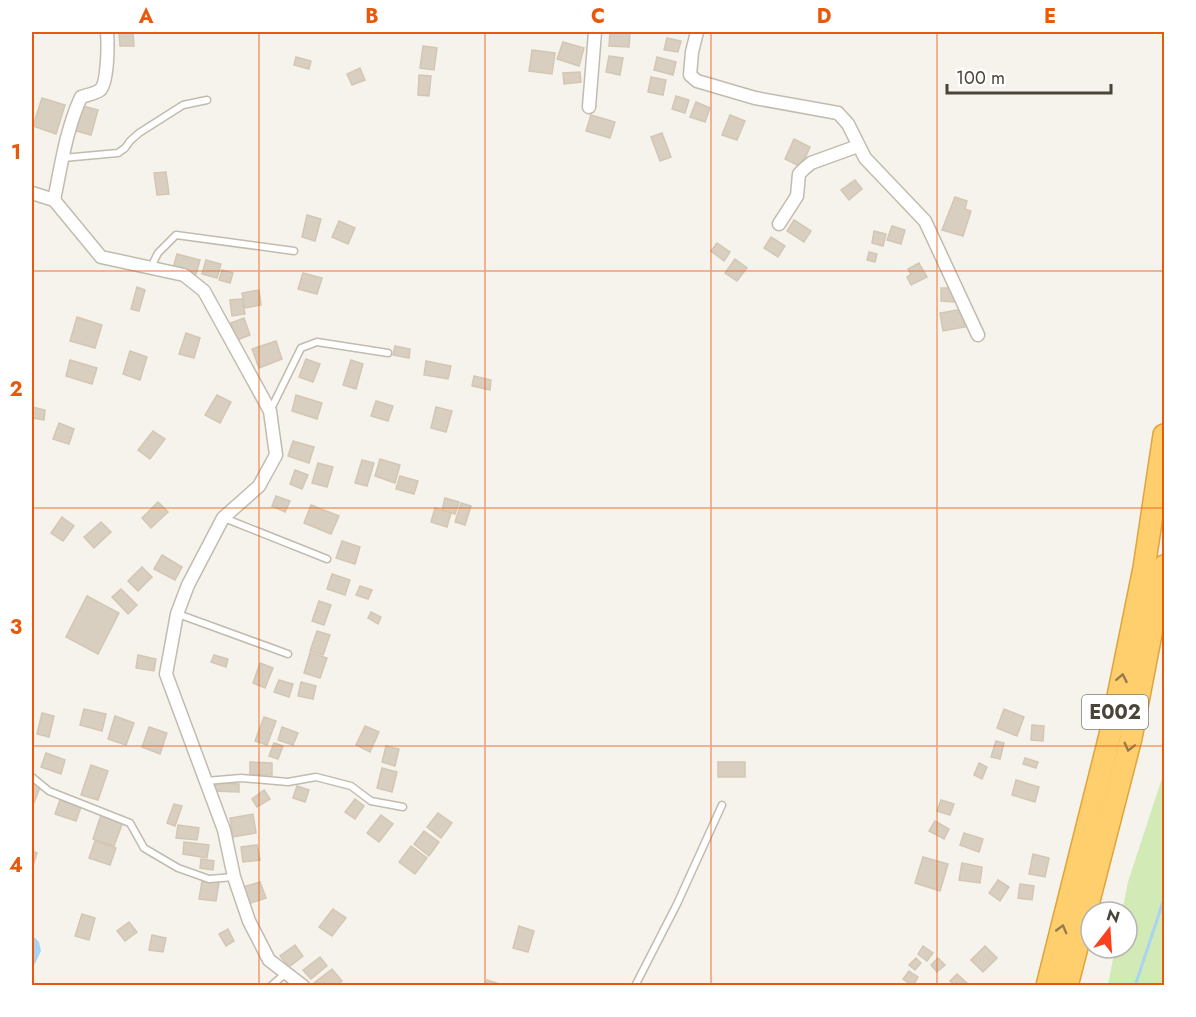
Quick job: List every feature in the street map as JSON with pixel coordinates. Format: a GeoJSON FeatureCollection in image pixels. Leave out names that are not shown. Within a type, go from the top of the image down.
{"type":"FeatureCollection","features":[{"type":"Feature","properties":{"kind":"highway","name":"E002"},"geometry":{"type":"LineString","coordinates":[[1047,986],[1111,731],[1144,568],[1164,435]]}},
{"type":"Feature","properties":{"kind":"highway","name":"E002"},"geometry":{"type":"LineString","coordinates":[[1067,986],[1131,738],[1164,566]]}},
{"type":"Feature","properties":{"kind":"street"},"geometry":{"type":"LineString","coordinates":[[54,201],[68,132],[81,97],[100,90],[103,85],[108,50],[107,32]]}},
{"type":"Feature","properties":{"kind":"street"},"geometry":{"type":"LineString","coordinates":[[589,107],[595,32]]}},
{"type":"Feature","properties":{"kind":"street"},"geometry":{"type":"LineString","coordinates":[[697,32],[690,75],[697,81],[755,98],[838,113],[848,124],[866,158],[925,221],[978,335]]}},
{"type":"Feature","properties":{"kind":"street"},"geometry":{"type":"LineString","coordinates":[[779,224],[797,196],[799,174],[804,169],[811,163],[858,146]]}},
{"type":"Feature","properties":{"kind":"street"},"geometry":{"type":"LineString","coordinates":[[32,193],[54,201],[101,256],[184,275],[204,291],[270,411],[276,454],[259,486],[223,518],[188,585],[177,614],[166,674],[224,830],[234,877],[249,921],[269,960],[303,986]]}},
{"type":"Feature","properties":{"kind":"lane"},"geometry":{"type":"LineString","coordinates":[[63,158],[118,153],[140,133],[183,105],[207,100]]}},
{"type":"Feature","properties":{"kind":"lane"},"geometry":{"type":"LineString","coordinates":[[152,267],[158,253],[176,235],[294,251]]}},
{"type":"Feature","properties":{"kind":"lane"},"geometry":{"type":"LineString","coordinates":[[270,411],[301,348],[317,342],[388,353]]}},
{"type":"Feature","properties":{"kind":"lane"},"geometry":{"type":"LineString","coordinates":[[223,518],[327,559]]}},
{"type":"Feature","properties":{"kind":"lane"},"geometry":{"type":"LineString","coordinates":[[177,614],[288,654]]}},
{"type":"Feature","properties":{"kind":"lane"},"geometry":{"type":"LineString","coordinates":[[32,777],[49,791],[130,823],[144,848],[178,868],[209,879],[234,877]]}},
{"type":"Feature","properties":{"kind":"lane"},"geometry":{"type":"LineString","coordinates":[[206,781],[241,778],[288,782],[316,777],[351,786],[371,801],[403,807]]}},
{"type":"Feature","properties":{"kind":"lane"},"geometry":{"type":"LineString","coordinates":[[635,986],[722,805]]}},
{"type":"Feature","properties":{"kind":"lane"},"geometry":{"type":"LineString","coordinates":[[271,986],[287,972]]}},
{"type":"Feature","properties":{"kind":"green space"},"geometry":{"type":"Polygon","coordinates":[[[1164,772],[1164,985],[1108,985],[1113,960],[1139,960],[1139,900],[1124,900],[1128,882],[1164,772]]]}},
{"type":"Feature","properties":{"kind":"water"},"geometry":{"type":"Polygon","coordinates":[[[32,935],[39,942],[41,951],[32,970],[32,935]]]}},
{"type":"Feature","properties":{"kind":"building"},"geometry":{"type":"Polygon","coordinates":[[[119,32],[133,32],[134,46],[120,46],[119,32]]]}},
{"type":"Feature","properties":{"kind":"building"},"geometry":{"type":"Polygon","coordinates":[[[610,32],[630,32],[629,47],[609,46],[610,32]]]}},
{"type":"Feature","properties":{"kind":"building"},"geometry":{"type":"Polygon","coordinates":[[[667,38],[681,41],[678,52],[664,50],[667,38]]]}},
{"type":"Feature","properties":{"kind":"building"},"geometry":{"type":"Polygon","coordinates":[[[563,42],[584,48],[579,66],[557,59],[563,42]]]}},
{"type":"Feature","properties":{"kind":"building"},"geometry":{"type":"Polygon","coordinates":[[[423,46],[437,48],[434,70],[420,68],[423,46]]]}},
{"type":"Feature","properties":{"kind":"building"},"geometry":{"type":"Polygon","coordinates":[[[532,50],[555,53],[552,74],[529,71],[532,50]]]}},
{"type":"Feature","properties":{"kind":"building"},"geometry":{"type":"Polygon","coordinates":[[[609,56],[623,58],[620,75],[606,72],[609,56]]]}},
{"type":"Feature","properties":{"kind":"building"},"geometry":{"type":"Polygon","coordinates":[[[296,57],[311,61],[309,69],[294,65],[296,57]]]}},
{"type":"Feature","properties":{"kind":"building"},"geometry":{"type":"Polygon","coordinates":[[[657,57],[676,62],[673,75],[654,70],[657,57]]]}},
{"type":"Feature","properties":{"kind":"building"},"geometry":{"type":"Polygon","coordinates":[[[360,68],[365,80],[352,85],[347,74],[360,68]]]}},
{"type":"Feature","properties":{"kind":"building"},"geometry":{"type":"Polygon","coordinates":[[[580,72],[581,82],[564,84],[563,73],[580,72]]]}},
{"type":"Feature","properties":{"kind":"building"},"geometry":{"type":"Polygon","coordinates":[[[419,75],[431,76],[429,96],[418,95],[419,75]]]}},
{"type":"Feature","properties":{"kind":"building"},"geometry":{"type":"Polygon","coordinates":[[[651,77],[666,80],[663,95],[648,92],[651,77]]]}},
{"type":"Feature","properties":{"kind":"building"},"geometry":{"type":"Polygon","coordinates":[[[676,96],[689,100],[685,113],[672,109],[676,96]]]}},
{"type":"Feature","properties":{"kind":"building"},"geometry":{"type":"Polygon","coordinates":[[[42,98],[65,105],[56,134],[33,126],[42,98]]]}},
{"type":"Feature","properties":{"kind":"building"},"geometry":{"type":"Polygon","coordinates":[[[696,102],[710,108],[705,122],[690,117],[696,102]]]}},
{"type":"Feature","properties":{"kind":"building"},"geometry":{"type":"Polygon","coordinates":[[[83,106],[98,110],[91,135],[76,131],[83,106]]]}},
{"type":"Feature","properties":{"kind":"building"},"geometry":{"type":"Polygon","coordinates":[[[591,115],[615,122],[610,138],[586,131],[591,115]]]}},
{"type":"Feature","properties":{"kind":"building"},"geometry":{"type":"Polygon","coordinates":[[[730,115],[745,121],[737,140],[722,135],[730,115]]]}},
{"type":"Feature","properties":{"kind":"building"},"geometry":{"type":"Polygon","coordinates":[[[662,133],[671,157],[660,161],[651,137],[662,133]]]}},
{"type":"Feature","properties":{"kind":"building"},"geometry":{"type":"Polygon","coordinates":[[[794,139],[810,147],[801,167],[785,159],[794,139]]]}},
{"type":"Feature","properties":{"kind":"building"},"geometry":{"type":"Polygon","coordinates":[[[166,172],[169,194],[157,195],[154,173],[166,172]]]}},
{"type":"Feature","properties":{"kind":"building"},"geometry":{"type":"Polygon","coordinates":[[[855,180],[862,189],[849,200],[841,190],[855,180]]]}},
{"type":"Feature","properties":{"kind":"building"},"geometry":{"type":"Polygon","coordinates":[[[955,197],[967,201],[965,209],[971,211],[963,236],[942,230],[955,197]]]}},
{"type":"Feature","properties":{"kind":"building"},"geometry":{"type":"Polygon","coordinates":[[[307,215],[321,219],[315,241],[302,237],[307,215]]]}},
{"type":"Feature","properties":{"kind":"building"},"geometry":{"type":"Polygon","coordinates":[[[794,220],[811,231],[804,242],[787,231],[794,220]]]}},
{"type":"Feature","properties":{"kind":"building"},"geometry":{"type":"Polygon","coordinates":[[[339,221],[355,228],[348,244],[332,237],[339,221]]]}},
{"type":"Feature","properties":{"kind":"building"},"geometry":{"type":"Polygon","coordinates":[[[892,226],[905,230],[901,244],[887,240],[892,226]]]}},
{"type":"Feature","properties":{"kind":"building"},"geometry":{"type":"Polygon","coordinates":[[[874,231],[886,234],[883,246],[872,243],[874,231]]]}},
{"type":"Feature","properties":{"kind":"building"},"geometry":{"type":"Polygon","coordinates":[[[771,237],[785,246],[778,257],[764,248],[771,237]]]}},
{"type":"Feature","properties":{"kind":"building"},"geometry":{"type":"Polygon","coordinates":[[[717,243],[730,252],[724,261],[711,251],[717,243]]]}},
{"type":"Feature","properties":{"kind":"building"},"geometry":{"type":"Polygon","coordinates":[[[869,252],[877,254],[875,262],[867,260],[869,252]]]}},
{"type":"Feature","properties":{"kind":"building"},"geometry":{"type":"Polygon","coordinates":[[[177,254],[200,260],[196,274],[173,268],[177,254]]]}},
{"type":"Feature","properties":{"kind":"building"},"geometry":{"type":"Polygon","coordinates":[[[735,259],[747,268],[737,281],[725,273],[735,259]]]}},
{"type":"Feature","properties":{"kind":"building"},"geometry":{"type":"Polygon","coordinates":[[[206,260],[221,264],[217,278],[202,274],[206,260]]]}},
{"type":"Feature","properties":{"kind":"building"},"geometry":{"type":"Polygon","coordinates":[[[919,263],[927,277],[911,285],[907,277],[911,274],[908,269],[919,263]]]}},
{"type":"Feature","properties":{"kind":"building"},"geometry":{"type":"Polygon","coordinates":[[[222,270],[233,273],[230,283],[219,280],[222,270]]]}},
{"type":"Feature","properties":{"kind":"building"},"geometry":{"type":"Polygon","coordinates":[[[303,273],[322,278],[317,294],[298,289],[303,273]]]}},
{"type":"Feature","properties":{"kind":"building"},"geometry":{"type":"Polygon","coordinates":[[[137,287],[145,290],[139,311],[131,309],[137,287]]]}},
{"type":"Feature","properties":{"kind":"building"},"geometry":{"type":"Polygon","coordinates":[[[941,288],[954,288],[954,302],[941,301],[941,288]]]}},
{"type":"Feature","properties":{"kind":"building"},"geometry":{"type":"Polygon","coordinates":[[[259,290],[261,305],[245,308],[242,293],[259,290]]]}},
{"type":"Feature","properties":{"kind":"building"},"geometry":{"type":"Polygon","coordinates":[[[242,299],[245,314],[232,316],[230,300],[242,299]]]}},
{"type":"Feature","properties":{"kind":"building"},"geometry":{"type":"Polygon","coordinates":[[[962,309],[965,327],[943,331],[940,313],[962,309]]]}},
{"type":"Feature","properties":{"kind":"building"},"geometry":{"type":"Polygon","coordinates":[[[77,317],[102,325],[95,348],[70,341],[77,317]]]}},
{"type":"Feature","properties":{"kind":"building"},"geometry":{"type":"Polygon","coordinates":[[[244,318],[250,335],[237,340],[231,323],[244,318]]]}},
{"type":"Feature","properties":{"kind":"building"},"geometry":{"type":"Polygon","coordinates":[[[186,333],[200,338],[194,358],[179,354],[186,333]]]}},
{"type":"Feature","properties":{"kind":"building"},"geometry":{"type":"Polygon","coordinates":[[[276,341],[282,359],[259,368],[252,349],[276,341]]]}},
{"type":"Feature","properties":{"kind":"building"},"geometry":{"type":"Polygon","coordinates":[[[395,346],[410,349],[409,358],[393,355],[395,346]]]}},
{"type":"Feature","properties":{"kind":"building"},"geometry":{"type":"Polygon","coordinates":[[[130,351],[147,357],[140,380],[123,374],[130,351]]]}},
{"type":"Feature","properties":{"kind":"building"},"geometry":{"type":"Polygon","coordinates":[[[306,359],[320,364],[313,382],[299,377],[306,359]]]}},
{"type":"Feature","properties":{"kind":"building"},"geometry":{"type":"Polygon","coordinates":[[[70,360],[97,368],[92,384],[66,376],[70,360]]]}},
{"type":"Feature","properties":{"kind":"building"},"geometry":{"type":"Polygon","coordinates":[[[351,360],[363,364],[356,389],[343,385],[351,360]]]}},
{"type":"Feature","properties":{"kind":"building"},"geometry":{"type":"Polygon","coordinates":[[[426,361],[451,366],[448,379],[424,375],[426,361]]]}},
{"type":"Feature","properties":{"kind":"building"},"geometry":{"type":"Polygon","coordinates":[[[474,376],[491,380],[490,390],[472,386],[474,376]]]}},
{"type":"Feature","properties":{"kind":"building"},"geometry":{"type":"Polygon","coordinates":[[[217,395],[231,402],[220,423],[205,415],[217,395]]]}},
{"type":"Feature","properties":{"kind":"building"},"geometry":{"type":"Polygon","coordinates":[[[296,395],[322,403],[317,419],[292,411],[296,395]]]}},
{"type":"Feature","properties":{"kind":"building"},"geometry":{"type":"Polygon","coordinates":[[[376,401],[393,406],[388,421],[371,416],[376,401]]]}},
{"type":"Feature","properties":{"kind":"building"},"geometry":{"type":"Polygon","coordinates":[[[32,407],[45,410],[44,420],[32,418],[32,407]]]}},
{"type":"Feature","properties":{"kind":"building"},"geometry":{"type":"Polygon","coordinates":[[[436,407],[452,411],[446,432],[431,428],[436,407]]]}},
{"type":"Feature","properties":{"kind":"building"},"geometry":{"type":"Polygon","coordinates":[[[59,423],[74,429],[69,444],[53,439],[59,423]]]}},
{"type":"Feature","properties":{"kind":"building"},"geometry":{"type":"Polygon","coordinates":[[[153,431],[165,439],[150,459],[138,450],[153,431]]]}},
{"type":"Feature","properties":{"kind":"building"},"geometry":{"type":"Polygon","coordinates":[[[293,441],[314,447],[309,463],[288,456],[293,441]]]}},
{"type":"Feature","properties":{"kind":"building"},"geometry":{"type":"Polygon","coordinates":[[[380,459],[400,465],[395,483],[375,476],[380,459]]]}},
{"type":"Feature","properties":{"kind":"building"},"geometry":{"type":"Polygon","coordinates":[[[362,460],[374,463],[367,486],[355,483],[362,460]]]}},
{"type":"Feature","properties":{"kind":"building"},"geometry":{"type":"Polygon","coordinates":[[[318,463],[333,467],[327,487],[312,483],[318,463]]]}},
{"type":"Feature","properties":{"kind":"building"},"geometry":{"type":"Polygon","coordinates":[[[295,470],[308,475],[302,489],[290,484],[295,470]]]}},
{"type":"Feature","properties":{"kind":"building"},"geometry":{"type":"Polygon","coordinates":[[[400,476],[418,481],[414,494],[396,489],[400,476]]]}},
{"type":"Feature","properties":{"kind":"building"},"geometry":{"type":"Polygon","coordinates":[[[276,496],[290,501],[285,512],[272,506],[276,496]]]}},
{"type":"Feature","properties":{"kind":"building"},"geometry":{"type":"Polygon","coordinates":[[[445,498],[459,502],[455,514],[442,510],[445,498]]]}},
{"type":"Feature","properties":{"kind":"building"},"geometry":{"type":"Polygon","coordinates":[[[158,502],[168,512],[151,528],[142,518],[158,502]]]}},
{"type":"Feature","properties":{"kind":"building"},"geometry":{"type":"Polygon","coordinates":[[[461,503],[471,506],[465,525],[455,522],[461,503]]]}},
{"type":"Feature","properties":{"kind":"building"},"geometry":{"type":"Polygon","coordinates":[[[311,505],[339,516],[331,534],[304,523],[311,505]]]}},
{"type":"Feature","properties":{"kind":"building"},"geometry":{"type":"Polygon","coordinates":[[[435,508],[451,513],[447,527],[431,522],[435,508]]]}},
{"type":"Feature","properties":{"kind":"building"},"geometry":{"type":"Polygon","coordinates":[[[62,517],[74,526],[63,541],[51,533],[62,517]]]}},
{"type":"Feature","properties":{"kind":"building"},"geometry":{"type":"Polygon","coordinates":[[[101,522],[111,532],[94,548],[84,537],[101,522]]]}},
{"type":"Feature","properties":{"kind":"building"},"geometry":{"type":"Polygon","coordinates":[[[342,541],[360,547],[355,564],[336,558],[342,541]]]}},
{"type":"Feature","properties":{"kind":"building"},"geometry":{"type":"Polygon","coordinates":[[[162,555],[182,567],[175,580],[154,569],[162,555]]]}},
{"type":"Feature","properties":{"kind":"building"},"geometry":{"type":"Polygon","coordinates":[[[142,567],[152,577],[138,591],[128,581],[142,567]]]}},
{"type":"Feature","properties":{"kind":"building"},"geometry":{"type":"Polygon","coordinates":[[[332,574],[350,580],[345,595],[327,589],[332,574]]]}},
{"type":"Feature","properties":{"kind":"building"},"geometry":{"type":"Polygon","coordinates":[[[360,586],[372,590],[368,599],[356,595],[360,586]]]}},
{"type":"Feature","properties":{"kind":"building"},"geometry":{"type":"Polygon","coordinates":[[[121,589],[137,605],[128,614],[112,597],[121,589]]]}},
{"type":"Feature","properties":{"kind":"building"},"geometry":{"type":"Polygon","coordinates":[[[87,596],[119,613],[98,654],[66,637],[87,596]]]}},
{"type":"Feature","properties":{"kind":"building"},"geometry":{"type":"Polygon","coordinates":[[[319,601],[331,605],[324,625],[312,621],[319,601]]]}},
{"type":"Feature","properties":{"kind":"building"},"geometry":{"type":"Polygon","coordinates":[[[371,612],[381,617],[378,624],[368,618],[371,612]]]}},
{"type":"Feature","properties":{"kind":"building"},"geometry":{"type":"Polygon","coordinates":[[[317,631],[330,635],[323,655],[310,651],[317,631]]]}},
{"type":"Feature","properties":{"kind":"building"},"geometry":{"type":"Polygon","coordinates":[[[310,653],[327,658],[320,678],[304,673],[310,653]]]}},
{"type":"Feature","properties":{"kind":"building"},"geometry":{"type":"Polygon","coordinates":[[[138,655],[156,659],[154,671],[136,668],[138,655]]]}},
{"type":"Feature","properties":{"kind":"building"},"geometry":{"type":"Polygon","coordinates":[[[214,655],[228,659],[226,667],[211,662],[214,655]]]}},
{"type":"Feature","properties":{"kind":"building"},"geometry":{"type":"Polygon","coordinates":[[[260,663],[273,668],[265,688],[253,683],[260,663]]]}},
{"type":"Feature","properties":{"kind":"building"},"geometry":{"type":"Polygon","coordinates":[[[279,680],[293,684],[289,697],[274,692],[279,680]]]}},
{"type":"Feature","properties":{"kind":"building"},"geometry":{"type":"Polygon","coordinates":[[[301,682],[316,686],[313,699],[298,696],[301,682]]]}},
{"type":"Feature","properties":{"kind":"building"},"geometry":{"type":"Polygon","coordinates":[[[84,709],[106,714],[102,731],[80,725],[84,709]]]}},
{"type":"Feature","properties":{"kind":"building"},"geometry":{"type":"Polygon","coordinates":[[[1004,709],[1024,717],[1017,736],[997,728],[1004,709]]]}},
{"type":"Feature","properties":{"kind":"building"},"geometry":{"type":"Polygon","coordinates":[[[42,713],[54,716],[49,737],[37,734],[42,713]]]}},
{"type":"Feature","properties":{"kind":"building"},"geometry":{"type":"Polygon","coordinates":[[[115,716],[134,723],[126,745],[108,739],[115,716]]]}},
{"type":"Feature","properties":{"kind":"building"},"geometry":{"type":"Polygon","coordinates":[[[264,717],[276,721],[267,745],[255,741],[264,717]]]}},
{"type":"Feature","properties":{"kind":"building"},"geometry":{"type":"Polygon","coordinates":[[[1032,725],[1044,726],[1043,741],[1031,740],[1032,725]]]}},
{"type":"Feature","properties":{"kind":"building"},"geometry":{"type":"Polygon","coordinates":[[[365,726],[379,732],[370,752],[356,745],[365,726]]]}},
{"type":"Feature","properties":{"kind":"building"},"geometry":{"type":"Polygon","coordinates":[[[149,727],[167,733],[160,754],[142,747],[149,727]]]}},
{"type":"Feature","properties":{"kind":"building"},"geometry":{"type":"Polygon","coordinates":[[[282,727],[298,733],[293,745],[278,740],[282,727]]]}},
{"type":"Feature","properties":{"kind":"building"},"geometry":{"type":"Polygon","coordinates":[[[996,741],[1004,743],[1000,759],[991,757],[996,741]]]}},
{"type":"Feature","properties":{"kind":"building"},"geometry":{"type":"Polygon","coordinates":[[[274,743],[283,746],[278,759],[269,756],[274,743]]]}},
{"type":"Feature","properties":{"kind":"building"},"geometry":{"type":"Polygon","coordinates":[[[386,746],[399,749],[395,766],[382,762],[386,746]]]}},
{"type":"Feature","properties":{"kind":"building"},"geometry":{"type":"Polygon","coordinates":[[[46,753],[65,760],[61,774],[41,767],[46,753]]]}},
{"type":"Feature","properties":{"kind":"building"},"geometry":{"type":"Polygon","coordinates":[[[1025,758],[1038,762],[1036,768],[1023,764],[1025,758]]]}},
{"type":"Feature","properties":{"kind":"building"},"geometry":{"type":"Polygon","coordinates":[[[250,762],[272,763],[272,775],[250,775],[250,762]]]}},
{"type":"Feature","properties":{"kind":"building"},"geometry":{"type":"Polygon","coordinates":[[[718,762],[745,762],[745,777],[718,777],[718,762]]]}},
{"type":"Feature","properties":{"kind":"building"},"geometry":{"type":"Polygon","coordinates":[[[979,763],[987,767],[982,779],[974,775],[979,763]]]}},
{"type":"Feature","properties":{"kind":"building"},"geometry":{"type":"Polygon","coordinates":[[[91,765],[108,771],[98,800],[81,795],[91,765]]]}},
{"type":"Feature","properties":{"kind":"building"},"geometry":{"type":"Polygon","coordinates":[[[382,768],[397,772],[392,792],[377,788],[382,768]]]}},
{"type":"Feature","properties":{"kind":"building"},"geometry":{"type":"Polygon","coordinates":[[[1016,780],[1039,787],[1035,802],[1012,795],[1016,780]]]}},
{"type":"Feature","properties":{"kind":"building"},"geometry":{"type":"Polygon","coordinates":[[[32,782],[41,785],[34,803],[32,802],[32,782]]]}},
{"type":"Feature","properties":{"kind":"building"},"geometry":{"type":"Polygon","coordinates":[[[214,783],[239,784],[239,792],[214,791],[214,783]]]}},
{"type":"Feature","properties":{"kind":"building"},"geometry":{"type":"Polygon","coordinates":[[[297,786],[309,790],[305,802],[293,798],[297,786]]]}},
{"type":"Feature","properties":{"kind":"building"},"geometry":{"type":"Polygon","coordinates":[[[264,790],[270,799],[257,807],[252,799],[264,790]]]}},
{"type":"Feature","properties":{"kind":"building"},"geometry":{"type":"Polygon","coordinates":[[[355,799],[364,806],[355,819],[345,812],[355,799]]]}},
{"type":"Feature","properties":{"kind":"building"},"geometry":{"type":"Polygon","coordinates":[[[60,800],[81,807],[76,821],[55,814],[60,800]]]}},
{"type":"Feature","properties":{"kind":"building"},"geometry":{"type":"Polygon","coordinates":[[[941,800],[954,804],[950,815],[937,811],[941,800]]]}},
{"type":"Feature","properties":{"kind":"building"},"geometry":{"type":"Polygon","coordinates":[[[174,804],[182,806],[175,826],[167,823],[174,804]]]}},
{"type":"Feature","properties":{"kind":"building"},"geometry":{"type":"Polygon","coordinates":[[[438,813],[452,823],[441,838],[427,827],[438,813]]]}},
{"type":"Feature","properties":{"kind":"building"},"geometry":{"type":"Polygon","coordinates":[[[253,814],[256,833],[233,837],[230,818],[253,814]]]}},
{"type":"Feature","properties":{"kind":"building"},"geometry":{"type":"Polygon","coordinates":[[[101,815],[123,822],[114,846],[93,839],[101,815]]]}},
{"type":"Feature","properties":{"kind":"building"},"geometry":{"type":"Polygon","coordinates":[[[381,815],[393,824],[379,842],[367,833],[381,815]]]}},
{"type":"Feature","properties":{"kind":"building"},"geometry":{"type":"Polygon","coordinates":[[[935,821],[949,829],[944,839],[929,831],[935,821]]]}},
{"type":"Feature","properties":{"kind":"building"},"geometry":{"type":"Polygon","coordinates":[[[178,825],[199,828],[197,840],[176,838],[178,825]]]}},
{"type":"Feature","properties":{"kind":"building"},"geometry":{"type":"Polygon","coordinates":[[[424,831],[439,842],[429,856],[414,844],[424,831]]]}},
{"type":"Feature","properties":{"kind":"building"},"geometry":{"type":"Polygon","coordinates":[[[964,833],[983,839],[979,852],[960,845],[964,833]]]}},
{"type":"Feature","properties":{"kind":"building"},"geometry":{"type":"Polygon","coordinates":[[[95,841],[116,848],[110,865],[89,858],[95,841]]]}},
{"type":"Feature","properties":{"kind":"building"},"geometry":{"type":"Polygon","coordinates":[[[184,842],[209,845],[207,858],[183,854],[184,842]]]}},
{"type":"Feature","properties":{"kind":"building"},"geometry":{"type":"Polygon","coordinates":[[[257,845],[260,860],[243,862],[241,847],[257,845]]]}},
{"type":"Feature","properties":{"kind":"building"},"geometry":{"type":"Polygon","coordinates":[[[411,846],[427,858],[415,874],[399,862],[411,846]]]}},
{"type":"Feature","properties":{"kind":"building"},"geometry":{"type":"Polygon","coordinates":[[[32,851],[37,853],[32,869],[32,851]]]}},
{"type":"Feature","properties":{"kind":"building"},"geometry":{"type":"Polygon","coordinates":[[[1033,854],[1049,858],[1045,877],[1029,874],[1033,854]]]}},
{"type":"Feature","properties":{"kind":"building"},"geometry":{"type":"Polygon","coordinates":[[[923,857],[948,864],[940,891],[915,883],[923,857]]]}},
{"type":"Feature","properties":{"kind":"building"},"geometry":{"type":"Polygon","coordinates":[[[201,859],[214,861],[213,870],[200,868],[201,859]]]}},
{"type":"Feature","properties":{"kind":"building"},"geometry":{"type":"Polygon","coordinates":[[[962,863],[982,867],[980,883],[959,880],[962,863]]]}},
{"type":"Feature","properties":{"kind":"building"},"geometry":{"type":"Polygon","coordinates":[[[998,880],[1009,887],[1000,901],[989,893],[998,880]]]}},
{"type":"Feature","properties":{"kind":"building"},"geometry":{"type":"Polygon","coordinates":[[[202,881],[219,883],[216,901],[199,899],[202,881]]]}},
{"type":"Feature","properties":{"kind":"building"},"geometry":{"type":"Polygon","coordinates":[[[260,882],[266,898],[248,904],[243,887],[260,882]]]}},
{"type":"Feature","properties":{"kind":"building"},"geometry":{"type":"Polygon","coordinates":[[[1020,884],[1034,886],[1032,900],[1018,898],[1020,884]]]}},
{"type":"Feature","properties":{"kind":"building"},"geometry":{"type":"Polygon","coordinates":[[[333,909],[346,918],[332,936],[319,927],[333,909]]]}},
{"type":"Feature","properties":{"kind":"building"},"geometry":{"type":"Polygon","coordinates":[[[82,914],[95,918],[89,940],[75,936],[82,914]]]}},
{"type":"Feature","properties":{"kind":"building"},"geometry":{"type":"Polygon","coordinates":[[[129,922],[137,932],[125,941],[117,931],[129,922]]]}},
{"type":"Feature","properties":{"kind":"building"},"geometry":{"type":"Polygon","coordinates":[[[519,926],[534,931],[528,952],[513,948],[519,926]]]}},
{"type":"Feature","properties":{"kind":"building"},"geometry":{"type":"Polygon","coordinates":[[[228,929],[234,941],[226,946],[219,934],[228,929]]]}},
{"type":"Feature","properties":{"kind":"building"},"geometry":{"type":"Polygon","coordinates":[[[152,935],[166,938],[163,952],[149,950],[152,935]]]}},
{"type":"Feature","properties":{"kind":"building"},"geometry":{"type":"Polygon","coordinates":[[[295,945],[303,956],[289,967],[280,956],[295,945]]]}},
{"type":"Feature","properties":{"kind":"building"},"geometry":{"type":"Polygon","coordinates":[[[923,946],[933,953],[927,961],[918,954],[923,946]]]}},
{"type":"Feature","properties":{"kind":"building"},"geometry":{"type":"Polygon","coordinates":[[[985,946],[997,958],[983,972],[971,960],[985,946]]]}},
{"type":"Feature","properties":{"kind":"building"},"geometry":{"type":"Polygon","coordinates":[[[320,957],[327,966],[311,979],[303,970],[320,957]]]}},
{"type":"Feature","properties":{"kind":"building"},"geometry":{"type":"Polygon","coordinates":[[[916,958],[921,963],[915,970],[909,965],[916,958]]]}},
{"type":"Feature","properties":{"kind":"building"},"geometry":{"type":"Polygon","coordinates":[[[938,958],[945,965],[937,972],[931,965],[938,958]]]}},
{"type":"Feature","properties":{"kind":"building"},"geometry":{"type":"Polygon","coordinates":[[[332,969],[342,981],[335,986],[316,986],[314,983],[332,969]]]}},
{"type":"Feature","properties":{"kind":"building"},"geometry":{"type":"Polygon","coordinates":[[[909,971],[918,977],[913,986],[903,979],[909,971]]]}},
{"type":"Feature","properties":{"kind":"building"},"geometry":{"type":"Polygon","coordinates":[[[957,974],[967,983],[965,986],[955,986],[950,981],[957,974]]]}},
{"type":"Feature","properties":{"kind":"building"},"geometry":{"type":"Polygon","coordinates":[[[487,980],[503,985],[503,986],[485,986],[487,980]]]}},
{"type":"Feature","properties":{"kind":"waterway"},"geometry":{"type":"LineString","coordinates":[[1135,986],[1164,899]]}}]}
